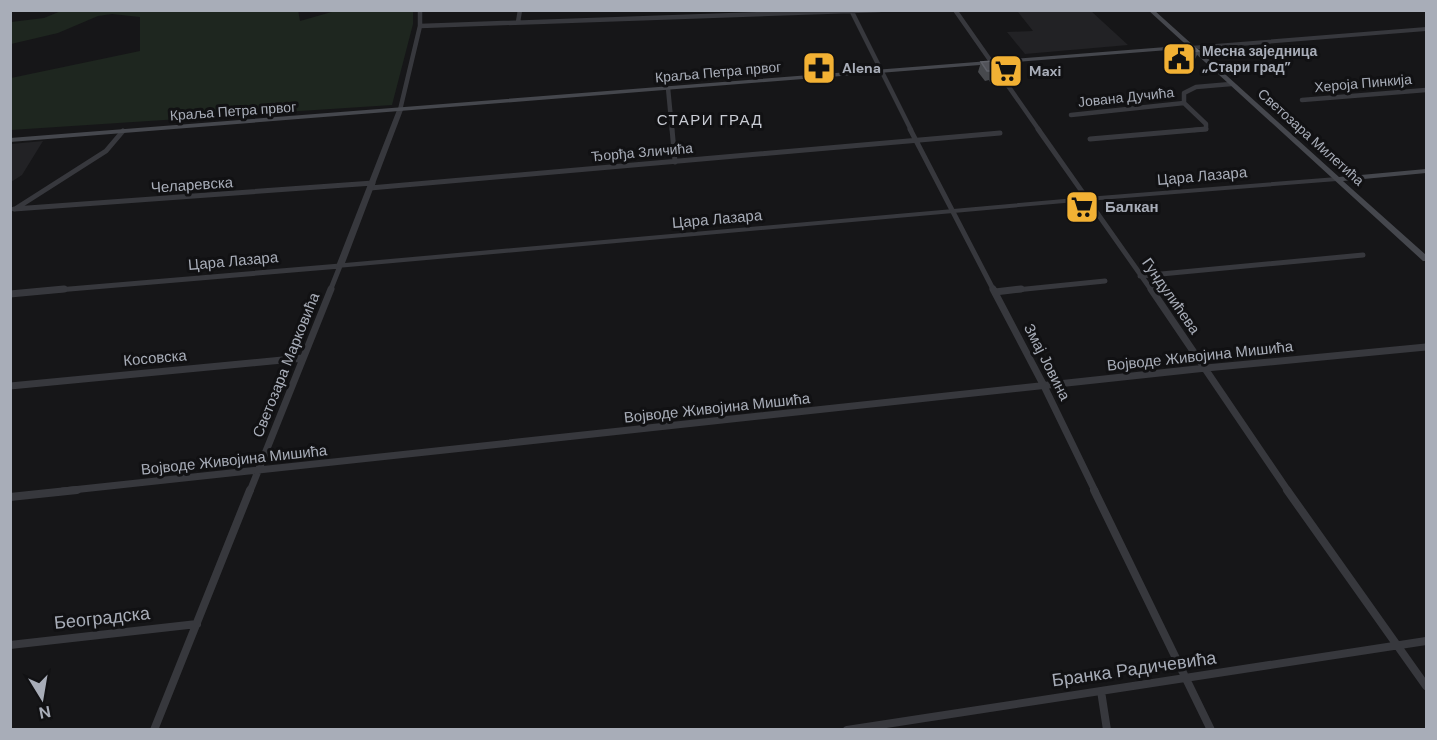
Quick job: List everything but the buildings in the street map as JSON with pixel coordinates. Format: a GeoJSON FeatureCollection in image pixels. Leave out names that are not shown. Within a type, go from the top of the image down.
{"type":"FeatureCollection","features":[{"type":"Feature","properties":{"kind":"main road","name":"Светозара Милетића"},"geometry":{"type":"LineString","coordinates":[[1150,10],[1426,260]]}},
{"type":"Feature","properties":{"kind":"main road","name":"Краља Петра првог"},"geometry":{"type":"LineString","coordinates":[[10,140],[1190,48]]}},
{"type":"Feature","properties":{"kind":"main road","name":"Цара Лазара"},"geometry":{"type":"LineString","coordinates":[[1337,179],[1426,171]]}},
{"type":"Feature","properties":{"kind":"street"},"geometry":{"type":"LineString","coordinates":[[400,110],[420,26],[420,10]]}},
{"type":"Feature","properties":{"kind":"street"},"geometry":{"type":"LineString","coordinates":[[518,22],[520,10]]}},
{"type":"Feature","properties":{"kind":"street"},"geometry":{"type":"LineString","coordinates":[[420,26],[880,10]]}},
{"type":"Feature","properties":{"kind":"street","name":"Гундулићева"},"geometry":{"type":"LineString","coordinates":[[955,10],[1206,368],[1316,534],[1426,686]]}},
{"type":"Feature","properties":{"kind":"street","name":"Змај Јовина"},"geometry":{"type":"LineString","coordinates":[[851,11],[952,212],[1044,386],[1211,729]]}},
{"type":"Feature","properties":{"kind":"street","name":"Краља Петра првог"},"geometry":{"type":"LineString","coordinates":[[1190,48],[1426,29]]}},
{"type":"Feature","properties":{"kind":"street"},"geometry":{"type":"LineString","coordinates":[[1090,139],[1207,128],[1185,103],[1183,95],[1191,88],[1231,84]]}},
{"type":"Feature","properties":{"kind":"street"},"geometry":{"type":"LineString","coordinates":[[668,88],[675,162]]}},
{"type":"Feature","properties":{"kind":"street","name":"Хероја Пинкија"},"geometry":{"type":"LineString","coordinates":[[1302,100],[1426,90]]}},
{"type":"Feature","properties":{"kind":"street","name":"Јована Дучића"},"geometry":{"type":"LineString","coordinates":[[1071,115],[1185,103]]}},
{"type":"Feature","properties":{"kind":"street","name":"Светозара Марковића"},"geometry":{"type":"LineString","coordinates":[[154,729],[372,186],[400,110]]}},
{"type":"Feature","properties":{"kind":"street"},"geometry":{"type":"LineString","coordinates":[[12,211],[106,151],[123,131]]}},
{"type":"Feature","properties":{"kind":"street","name":"Ђорђа Зличића"},"geometry":{"type":"LineString","coordinates":[[372,186],[1000,133]]}},
{"type":"Feature","properties":{"kind":"street","name":"Цара Лазара"},"geometry":{"type":"LineString","coordinates":[[10,294],[1337,179]]}},
{"type":"Feature","properties":{"kind":"street","name":"Челаревска"},"geometry":{"type":"LineString","coordinates":[[12,211],[372,186]]}},
{"type":"Feature","properties":{"kind":"street"},"geometry":{"type":"LineString","coordinates":[[1140,276],[1363,255]]}},
{"type":"Feature","properties":{"kind":"street"},"geometry":{"type":"LineString","coordinates":[[995,292],[1105,281]]}},
{"type":"Feature","properties":{"kind":"street","name":"Војводе Живојина Мишића"},"geometry":{"type":"LineString","coordinates":[[10,497],[1206,368],[1426,347]]}},
{"type":"Feature","properties":{"kind":"street","name":"Косовска"},"geometry":{"type":"LineString","coordinates":[[10,386],[303,358]]}},
{"type":"Feature","properties":{"kind":"street","name":"Београдска"},"geometry":{"type":"LineString","coordinates":[[10,645],[197,624]]}},
{"type":"Feature","properties":{"kind":"street","name":"Бранка Радичевића"},"geometry":{"type":"LineString","coordinates":[[847,729],[1426,641]]}},
{"type":"Feature","properties":{"kind":"street"},"geometry":{"type":"LineString","coordinates":[[1101,691],[1107,729]]}},
{"type":"Feature","properties":{"kind":"shaded area"},"geometry":{"type":"Polygon","coordinates":[[[298,10],[300,21],[335,11],[413,10],[413,24],[392,105],[11,130],[11,78],[140,51],[140,17],[112,14],[98,16],[58,33],[11,44],[11,22],[44,18],[61,11],[298,10]]]}},
{"type":"Feature","properties":{"kind":"shaded area"},"geometry":{"type":"Polygon","coordinates":[[[1091,11],[1128,45],[1025,54],[1007,32],[1033,31],[1018,12],[1091,11]]]}},
{"type":"Feature","properties":{"kind":"shaded area"},"geometry":{"type":"Polygon","coordinates":[[[43,141],[22,175],[11,182],[11,144],[43,141]]]}},
{"type":"Feature","properties":{"kind":"place","name":"Месна заједница „Стари град”"},"geometry":{"type":"Point","coordinates":[1179,59]}},
{"type":"Feature","properties":{"kind":"place","name":"Alena"},"geometry":{"type":"Point","coordinates":[819,68]}},
{"type":"Feature","properties":{"kind":"place","name":"Maxi"},"geometry":{"type":"Point","coordinates":[1006,71]}},
{"type":"Feature","properties":{"kind":"place","name":"Балкан"},"geometry":{"type":"Point","coordinates":[1082,207]}},
{"type":"Feature","properties":{"kind":"district","name":"СТАРИ ГРАД"},"geometry":{"type":"Point","coordinates":[710,120]}}]}
